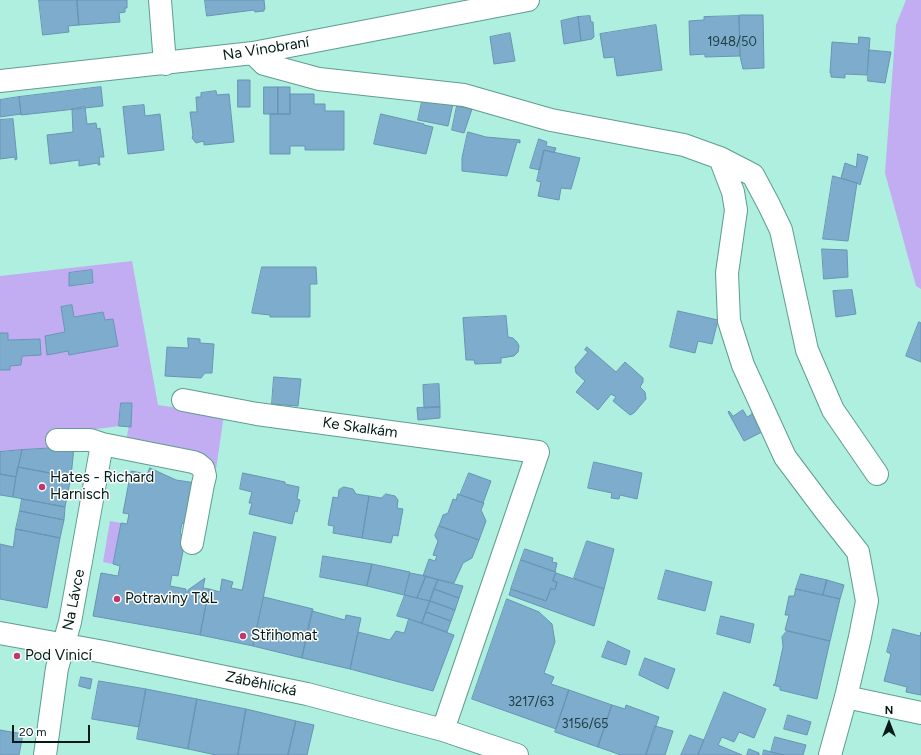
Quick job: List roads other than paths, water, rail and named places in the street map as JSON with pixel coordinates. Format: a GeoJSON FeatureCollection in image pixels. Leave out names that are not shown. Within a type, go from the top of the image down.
{"type":"FeatureCollection","features":[{"type":"Feature","properties":{"kind":"street"},"geometry":{"type":"LineString","coordinates":[[160,0],[165,64]]}},
{"type":"Feature","properties":{"kind":"street","name":"Na Vinobraní"},"geometry":{"type":"LineString","coordinates":[[0,81],[165,64],[253,53],[528,0]]}},
{"type":"Feature","properties":{"kind":"street"},"geometry":{"type":"LineString","coordinates":[[253,53],[264,64],[319,79],[464,95],[551,120],[684,145],[720,158],[753,175],[781,230],[807,350],[833,410],[877,474]]}},
{"type":"Feature","properties":{"kind":"street"},"geometry":{"type":"LineString","coordinates":[[720,158],[733,192],[736,210],[727,274],[729,321],[744,365],[785,457],[824,510],[858,552],[867,601],[846,697],[830,755]]}},
{"type":"Feature","properties":{"kind":"street","name":"Ke Skalkám"},"geometry":{"type":"LineString","coordinates":[[183,400],[257,414],[538,452],[443,730]]}},
{"type":"Feature","properties":{"kind":"street"},"geometry":{"type":"LineString","coordinates":[[57,440],[90,440],[102,444],[193,462],[204,468],[204,484],[192,542]]}},
{"type":"Feature","properties":{"kind":"street","name":"Na Lávce"},"geometry":{"type":"LineString","coordinates":[[45,755],[57,668],[65,645],[70,622],[102,444]]}},
{"type":"Feature","properties":{"kind":"street","name":"Záběhlická"},"geometry":{"type":"LineString","coordinates":[[0,633],[307,694],[443,730],[517,755]]}},
{"type":"Feature","properties":{"kind":"street"},"geometry":{"type":"LineString","coordinates":[[846,697],[921,713]]}},
{"type":"Feature","properties":{"kind":"place","name":"Hates - Richard Harnisch"},"geometry":{"type":"Point","coordinates":[42,487]}},
{"type":"Feature","properties":{"kind":"place","name":"Potraviny T&L"},"geometry":{"type":"Point","coordinates":[117,599]}},
{"type":"Feature","properties":{"kind":"place","name":"Střihomat"},"geometry":{"type":"Point","coordinates":[243,636]}},
{"type":"Feature","properties":{"kind":"place","name":"Pod Vinicí"},"geometry":{"type":"Point","coordinates":[17,656]}}]}
